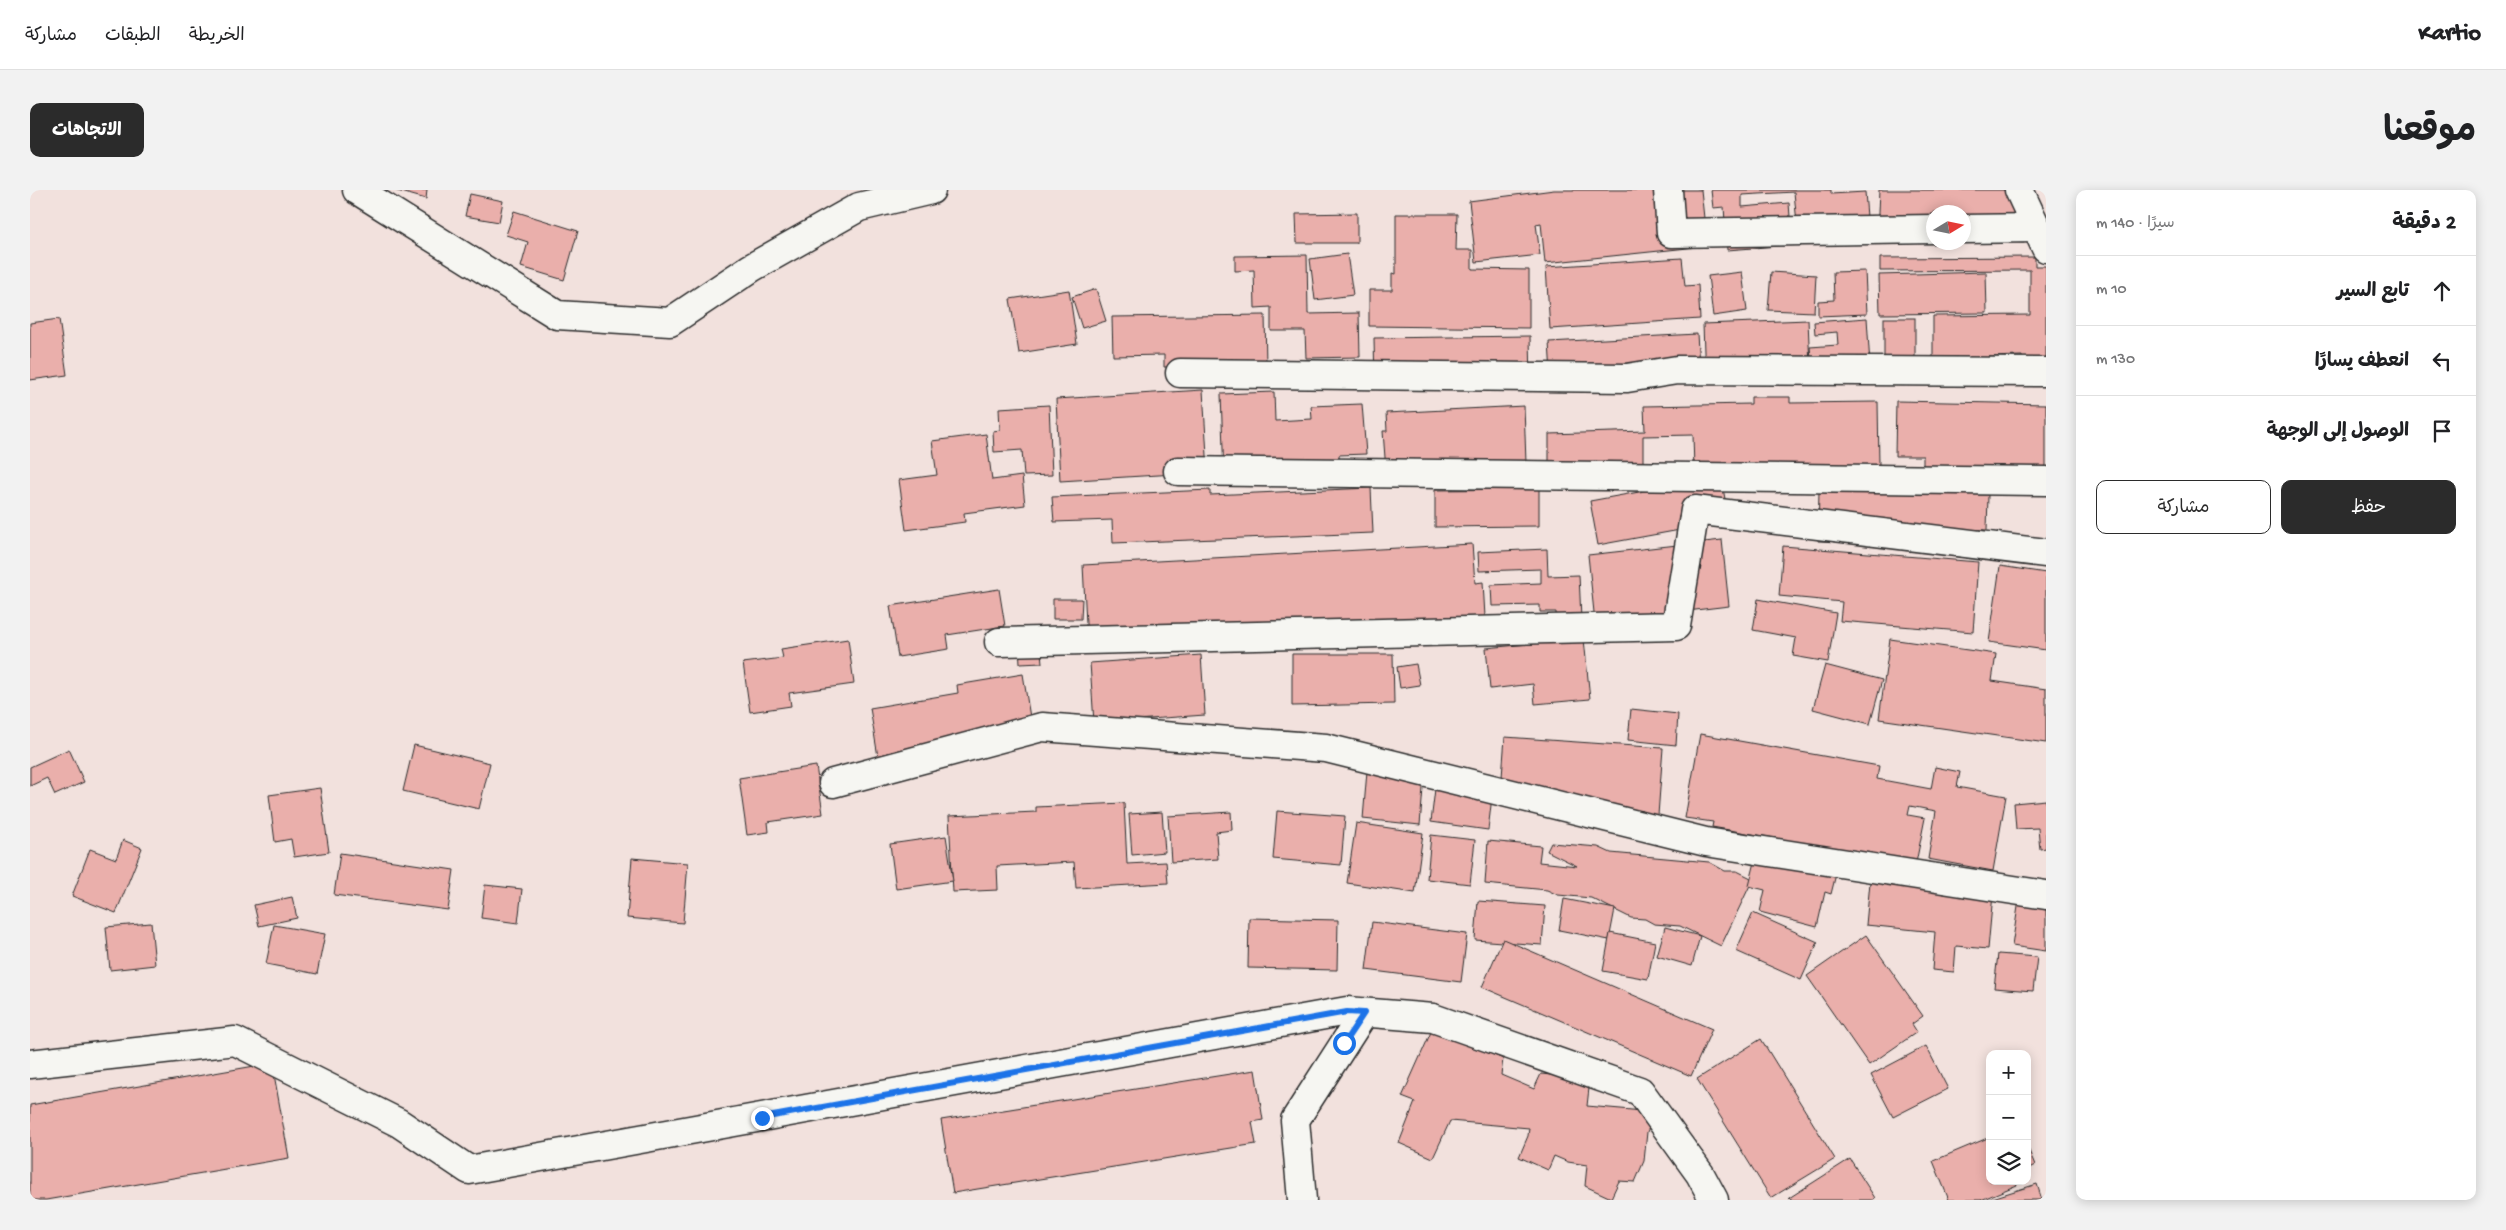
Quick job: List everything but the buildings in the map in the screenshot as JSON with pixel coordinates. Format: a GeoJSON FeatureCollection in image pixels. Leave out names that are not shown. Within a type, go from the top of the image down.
{"type":"FeatureCollection","features":[{"type":"Feature","properties":{"kind":"street"},"geometry":{"type":"LineString","coordinates":[[357,190],[557,315],[670,322],[751,268],[859,208],[931,190]]}},
{"type":"Feature","properties":{"kind":"street"},"geometry":{"type":"LineString","coordinates":[[1668,190],[1672,233],[1926,229]]}},
{"type":"Feature","properties":{"kind":"street"},"geometry":{"type":"LineString","coordinates":[[2019,190],[2041,238]]}},
{"type":"Feature","properties":{"kind":"street"},"geometry":{"type":"LineString","coordinates":[[1971,230],[2041,238]]}},
{"type":"Feature","properties":{"kind":"street"},"geometry":{"type":"LineString","coordinates":[[1180,373],[1627,378],[1676,370],[2046,372]]}},
{"type":"Feature","properties":{"kind":"street"},"geometry":{"type":"LineString","coordinates":[[1178,472],[2046,481]]}},
{"type":"Feature","properties":{"kind":"street"},"geometry":{"type":"LineString","coordinates":[[999,642],[1676,626],[1694,510],[2046,553]]}},
{"type":"Feature","properties":{"kind":"street"},"geometry":{"type":"LineString","coordinates":[[833,783],[1042,727],[1326,748],[1706,842],[2046,895]]}},
{"type":"Feature","properties":{"kind":"street"},"geometry":{"type":"LineString","coordinates":[[30,1064],[235,1041],[400,1123],[469,1170],[1347,1012],[1432,1018],[1640,1091],[1700,1174],[1714,1200]]}},
{"type":"Feature","properties":{"kind":"street"},"geometry":{"type":"LineString","coordinates":[[1302,1200],[1295,1120],[1364,1013]]}},
{"type":"Feature","properties":{"kind":"route"},"geometry":{"type":"LineString","coordinates":[[762,1118],[1347,1012],[1364,1013],[1344,1043]]}}]}
